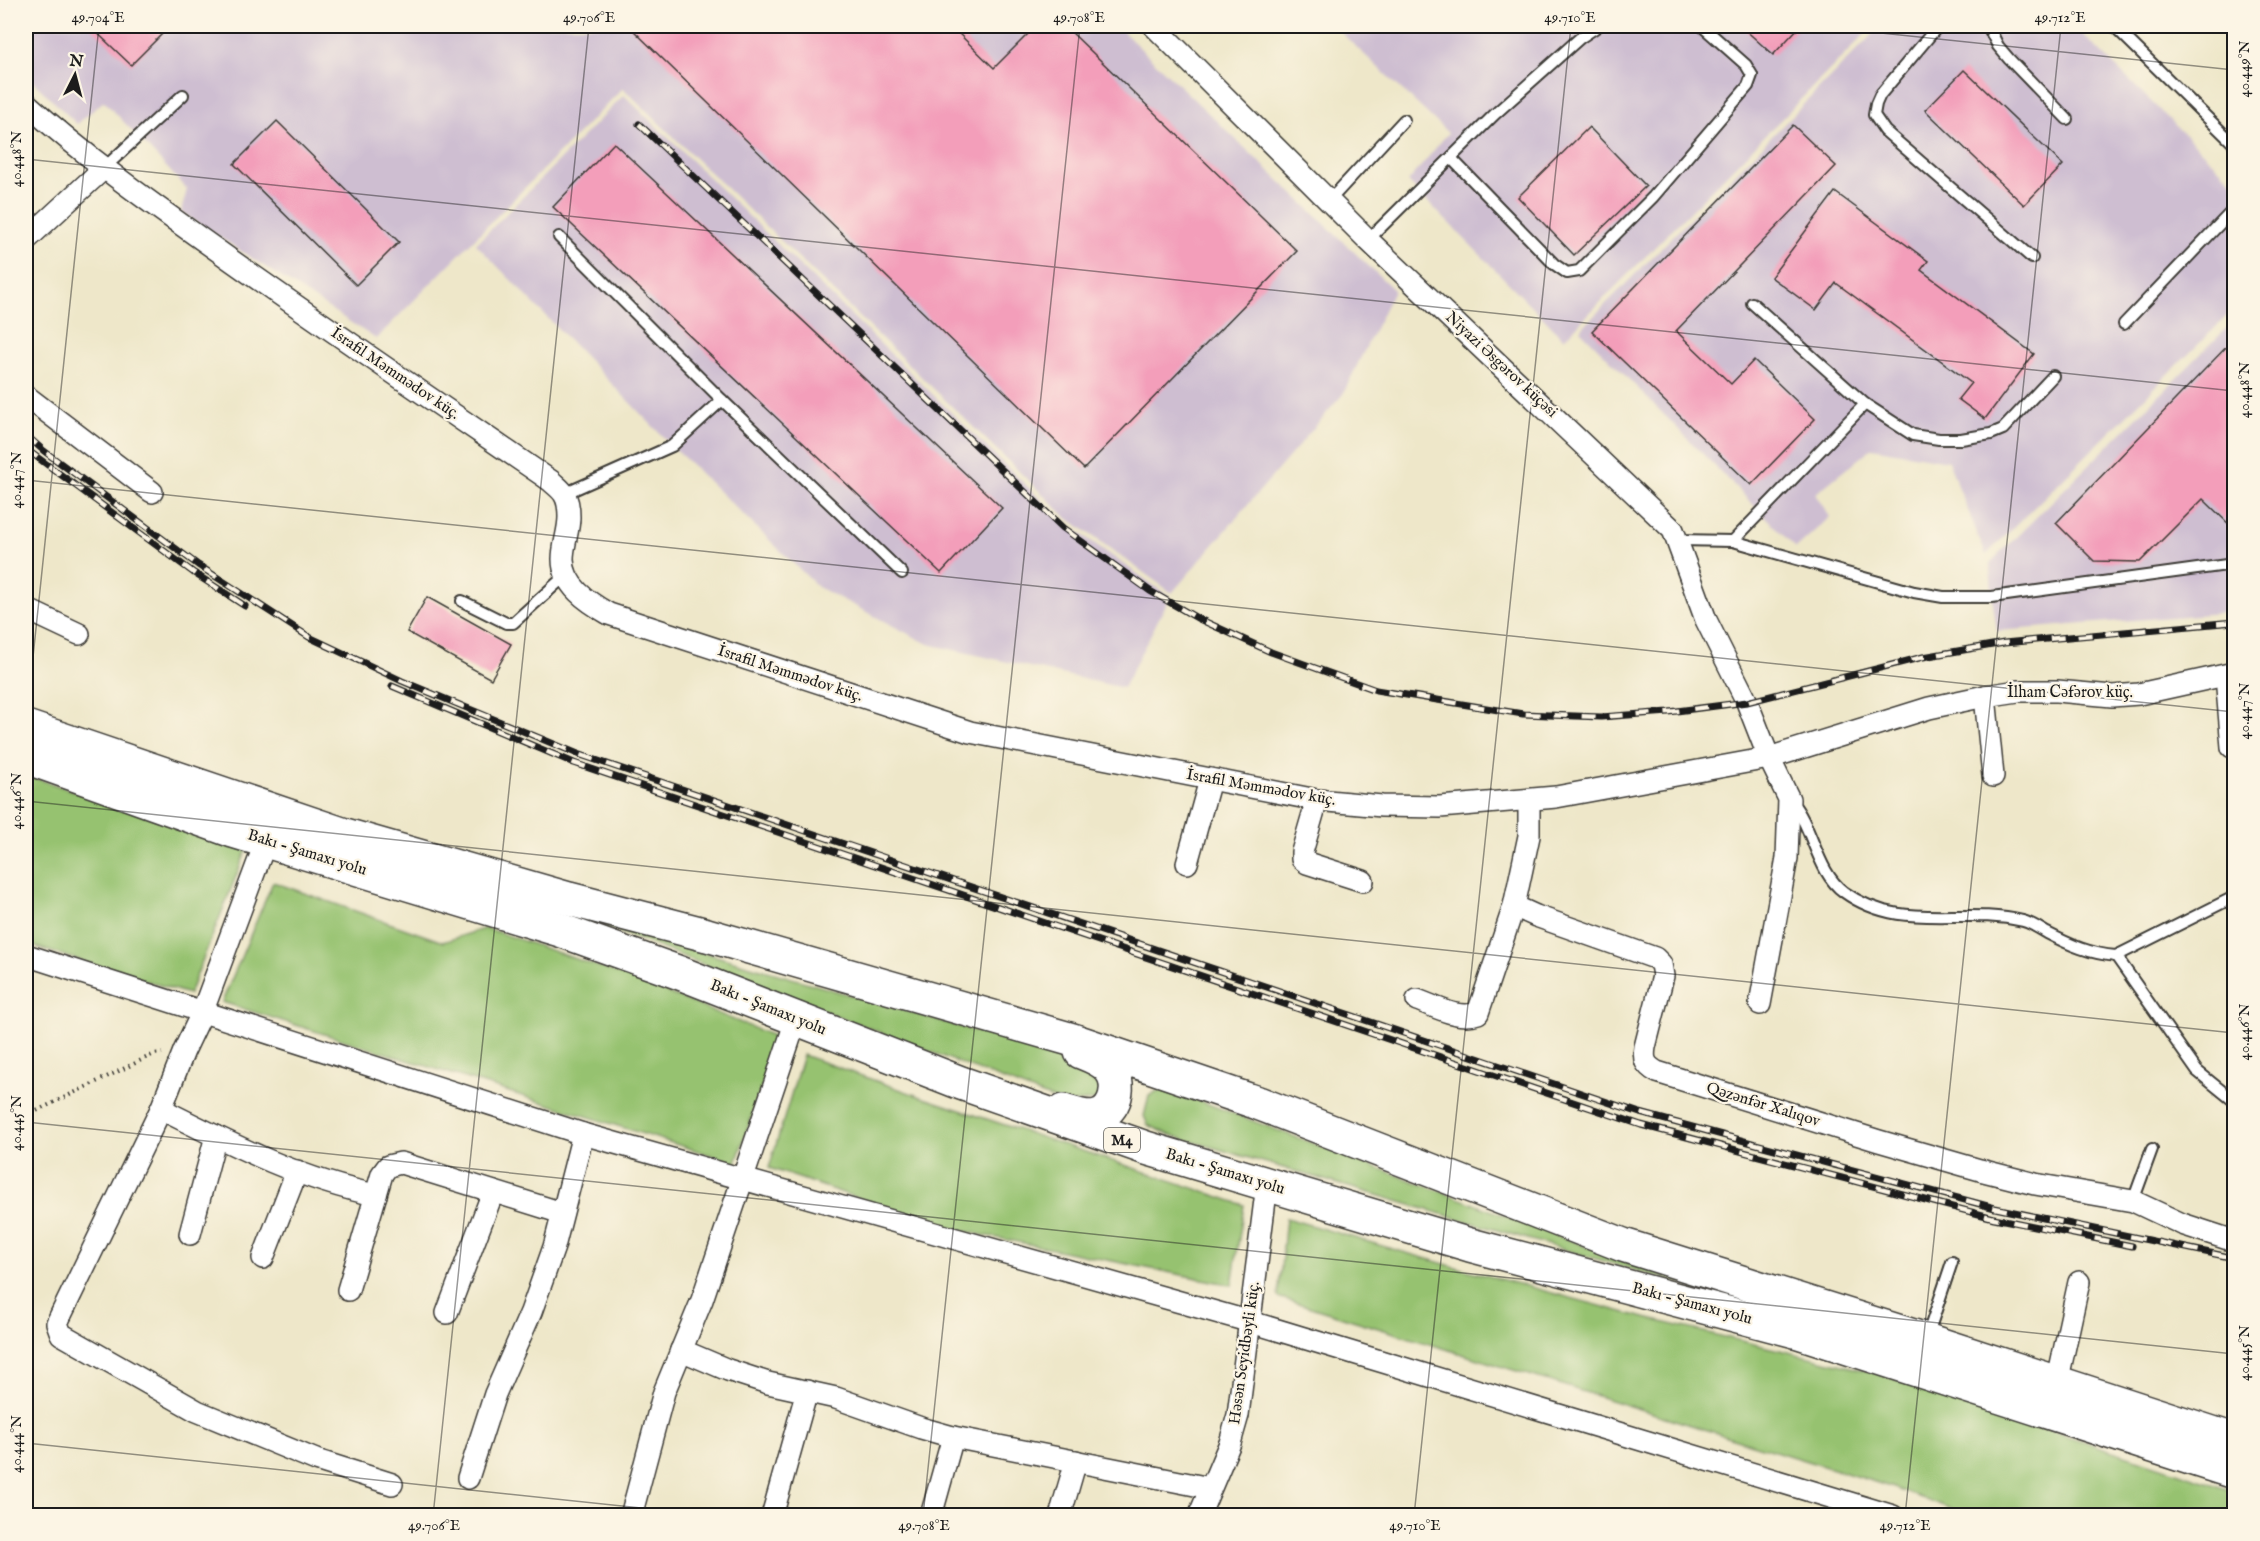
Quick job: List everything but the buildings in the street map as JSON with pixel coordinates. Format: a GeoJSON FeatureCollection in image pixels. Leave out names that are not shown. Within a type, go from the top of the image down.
{"type":"FeatureCollection","features":[{"type":"Feature","properties":{"kind":"highway","name":"Bakı - Şamaxı yolu"},"geometry":{"type":"LineString","coordinates":[[26,727],[342,834],[569,899],[707,934],[1096,1047],[1258,1103],[1623,1245],[2235,1440]]}},
{"type":"Feature","properties":{"kind":"highway","name":"Bakı - Şamaxı yolu"},"geometry":{"type":"LineString","coordinates":[[26,758],[266,841],[560,930],[961,1083],[1146,1148],[1470,1245],[1799,1332],[2235,1472]]}},
{"type":"Feature","properties":{"kind":"highway"},"geometry":{"type":"LineString","coordinates":[[961,1083],[1086,1117],[1098,1116],[1108,1109],[1114,1099],[1116,1079],[1103,1062],[990,1016]]}},
{"type":"Feature","properties":{"kind":"highway"},"geometry":{"type":"LineString","coordinates":[[1252,1180],[1155,1139],[1133,1124],[1132,1104],[1137,1091],[1147,1082],[1160,1081],[1258,1103]]}},
{"type":"Feature","properties":{"kind":"street","name":"Niyazi Əsgərov küçəsi"},"geometry":{"type":"LineString","coordinates":[[1154,26],[1368,240],[1663,519],[1678,540],[1706,620],[1747,702],[1769,758],[1789,799]]}},
{"type":"Feature","properties":{"kind":"street","name":"İsrafil Məmmədov küç."},"geometry":{"type":"LineString","coordinates":[[26,103],[104,169],[299,309],[551,481],[564,494]]}},
{"type":"Feature","properties":{"kind":"street"},"geometry":{"type":"LineString","coordinates":[[26,240],[104,169]]}},
{"type":"Feature","properties":{"kind":"street"},"geometry":{"type":"LineString","coordinates":[[26,396],[152,492]]}},
{"type":"Feature","properties":{"kind":"street"},"geometry":{"type":"LineString","coordinates":[[564,494],[569,509],[563,559],[566,575]]}},
{"type":"Feature","properties":{"kind":"street","name":"İsrafil Məmmədov küç."},"geometry":{"type":"LineString","coordinates":[[566,575],[576,590],[591,604],[609,614],[942,725],[1052,749],[1317,800],[1382,806],[1440,807],[1529,801],[1769,758]]}},
{"type":"Feature","properties":{"kind":"street"},"geometry":{"type":"LineString","coordinates":[[26,609],[79,634]]}},
{"type":"Feature","properties":{"kind":"street"},"geometry":{"type":"LineString","coordinates":[[2230,675],[2232,747]]}},
{"type":"Feature","properties":{"kind":"street","name":"İlham Cəfərov küç."},"geometry":{"type":"LineString","coordinates":[[1769,758],[1929,708],[1985,696],[2018,691],[2058,691],[2112,696],[2139,694],[2230,675]]}},
{"type":"Feature","properties":{"kind":"street"},"geometry":{"type":"LineString","coordinates":[[1985,696],[1993,776]]}},
{"type":"Feature","properties":{"kind":"street"},"geometry":{"type":"LineString","coordinates":[[1187,863],[1210,780]]}},
{"type":"Feature","properties":{"kind":"street"},"geometry":{"type":"LineString","coordinates":[[1760,1004],[1786,858],[1789,799]]}},
{"type":"Feature","properties":{"kind":"street"},"geometry":{"type":"LineString","coordinates":[[1317,800],[1302,859],[1307,863],[1363,881]]}},
{"type":"Feature","properties":{"kind":"street"},"geometry":{"type":"LineString","coordinates":[[1417,1000],[1460,1016],[1468,1017],[1478,1013],[1514,906],[1529,836],[1529,801]]}},
{"type":"Feature","properties":{"kind":"street"},"geometry":{"type":"LineString","coordinates":[[266,841],[202,1012],[161,1109],[57,1323],[61,1334],[197,1411],[316,1460],[392,1484]]}},
{"type":"Feature","properties":{"kind":"street","name":"Qəzənfər Xalıqov"},"geometry":{"type":"LineString","coordinates":[[1514,906],[1655,958],[1661,964],[1662,976],[1644,1058],[1648,1066],[1657,1072],[1980,1170],[2035,1184],[2133,1201],[2182,1224],[2235,1241]]}},
{"type":"Feature","properties":{"kind":"street"},"geometry":{"type":"LineString","coordinates":[[26,955],[583,1134],[1251,1322],[1893,1515]]}},
{"type":"Feature","properties":{"kind":"street"},"geometry":{"type":"LineString","coordinates":[[631,1515],[664,1392],[702,1300],[796,1020]]}},
{"type":"Feature","properties":{"kind":"street"},"geometry":{"type":"LineString","coordinates":[[161,1109],[297,1171],[341,1188],[376,1195]]}},
{"type":"Feature","properties":{"kind":"street"},"geometry":{"type":"LineString","coordinates":[[468,1478],[495,1395],[531,1312],[554,1246],[583,1134]]}},
{"type":"Feature","properties":{"kind":"street"},"geometry":{"type":"LineString","coordinates":[[190,1234],[216,1136]]}},
{"type":"Feature","properties":{"kind":"street"},"geometry":{"type":"LineString","coordinates":[[348,1290],[382,1174],[388,1166],[401,1163],[562,1213]]}},
{"type":"Feature","properties":{"kind":"street"},"geometry":{"type":"LineString","coordinates":[[263,1258],[297,1171]]}},
{"type":"Feature","properties":{"kind":"street","name":"Həsən Seyidbəyli küç."},"geometry":{"type":"LineString","coordinates":[[1199,1515],[1230,1443],[1236,1423],[1251,1322],[1252,1180]]}},
{"type":"Feature","properties":{"kind":"street"},"geometry":{"type":"LineString","coordinates":[[447,1313],[493,1192]]}},
{"type":"Feature","properties":{"kind":"street"},"geometry":{"type":"LineString","coordinates":[[2057,1383],[2079,1282]]}},
{"type":"Feature","properties":{"kind":"street"},"geometry":{"type":"LineString","coordinates":[[681,1350],[748,1377],[836,1398],[953,1437],[1210,1488]]}},
{"type":"Feature","properties":{"kind":"street"},"geometry":{"type":"LineString","coordinates":[[772,1515],[807,1391]]}},
{"type":"Feature","properties":{"kind":"street"},"geometry":{"type":"LineString","coordinates":[[931,1515],[953,1437]]}},
{"type":"Feature","properties":{"kind":"street"},"geometry":{"type":"LineString","coordinates":[[1060,1515],[1076,1461]]}},
{"type":"Feature","properties":{"kind":"lane"},"geometry":{"type":"LineString","coordinates":[[1368,240],[1495,114],[1580,38],[1598,26]]}},
{"type":"Feature","properties":{"kind":"lane"},"geometry":{"type":"LineString","coordinates":[[1451,158],[1554,264],[1567,273],[1579,271],[1653,197],[1748,86],[1752,75],[1746,65],[1702,26]]}},
{"type":"Feature","properties":{"kind":"lane"},"geometry":{"type":"LineString","coordinates":[[1938,26],[1880,95],[1874,115],[1886,131],[2032,258]]}},
{"type":"Feature","properties":{"kind":"lane"},"geometry":{"type":"LineString","coordinates":[[1988,26],[1998,46],[2008,59],[2067,119]]}},
{"type":"Feature","properties":{"kind":"lane"},"geometry":{"type":"LineString","coordinates":[[2114,26],[2235,144]]}},
{"type":"Feature","properties":{"kind":"lane"},"geometry":{"type":"LineString","coordinates":[[104,169],[183,94]]}},
{"type":"Feature","properties":{"kind":"lane"},"geometry":{"type":"LineString","coordinates":[[1329,201],[1404,120]]}},
{"type":"Feature","properties":{"kind":"lane"},"geometry":{"type":"LineString","coordinates":[[2124,324],[2235,209]]}},
{"type":"Feature","properties":{"kind":"lane"},"geometry":{"type":"LineString","coordinates":[[559,237],[722,400],[902,573]]}},
{"type":"Feature","properties":{"kind":"lane"},"geometry":{"type":"LineString","coordinates":[[1752,303],[1865,404],[1913,435],[1939,439],[1991,435],[2003,429],[2053,376]]}},
{"type":"Feature","properties":{"kind":"lane"},"geometry":{"type":"LineString","coordinates":[[564,494],[672,446],[722,400]]}},
{"type":"Feature","properties":{"kind":"lane"},"geometry":{"type":"LineString","coordinates":[[1733,541],[1865,404]]}},
{"type":"Feature","properties":{"kind":"lane"},"geometry":{"type":"LineString","coordinates":[[1678,540],[1733,541],[1914,592],[1964,598],[1992,597],[2235,564]]}},
{"type":"Feature","properties":{"kind":"lane"},"geometry":{"type":"LineString","coordinates":[[462,601],[506,623],[513,623],[566,575]]}},
{"type":"Feature","properties":{"kind":"lane"},"geometry":{"type":"LineString","coordinates":[[1789,799],[1801,815],[1832,880],[1843,891],[1873,909],[1907,916],[1983,917],[2024,921],[2072,946],[2097,954],[2116,956],[2235,897]]}},
{"type":"Feature","properties":{"kind":"lane"},"geometry":{"type":"LineString","coordinates":[[2116,956],[2197,1071],[2235,1101]]}},
{"type":"Feature","properties":{"kind":"lane"},"geometry":{"type":"LineString","coordinates":[[2133,1201],[2152,1149]]}},
{"type":"Feature","properties":{"kind":"lane"},"geometry":{"type":"LineString","coordinates":[[1926,1340],[1952,1262]]}},
{"type":"Feature","properties":{"kind":"path"},"geometry":{"type":"LineString","coordinates":[[26,1116],[154,1054],[184,1051]]}},
{"type":"Feature","properties":{"kind":"shaded area"},"geometry":{"type":"Polygon","coordinates":[[[26,26],[1117,26],[1394,290],[1343,394],[1172,593],[1066,517],[623,88],[376,339],[181,212],[187,189],[104,101],[77,124],[26,75],[26,26]]]}},
{"type":"Feature","properties":{"kind":"shaded area"},"geometry":{"type":"Polygon","coordinates":[[[1334,26],[1873,26],[1564,339],[1408,182],[1448,133],[1334,26]]]}},
{"type":"Feature","properties":{"kind":"shaded area"},"geometry":{"type":"Polygon","coordinates":[[[1881,26],[2074,26],[2234,183],[2234,309],[1986,555],[1948,461],[1872,448],[1815,494],[1830,517],[1796,548],[1580,330],[1881,26]]]}},
{"type":"Feature","properties":{"kind":"shaded area"},"geometry":{"type":"Polygon","coordinates":[[[624,95],[1063,521],[1170,597],[1123,688],[928,644],[818,587],[672,446],[476,244],[624,95]]]}},
{"type":"Feature","properties":{"kind":"shaded area"},"geometry":{"type":"Polygon","coordinates":[[[2234,321],[2234,612],[1997,631],[1990,563],[2234,321]]]}},
{"type":"Feature","properties":{"kind":"green space"},"geometry":{"type":"Polygon","coordinates":[[[26,775],[247,849],[189,994],[26,944],[26,775]]]}},
{"type":"Feature","properties":{"kind":"green space"},"geometry":{"type":"Polygon","coordinates":[[[273,882],[443,942],[486,928],[629,977],[778,1038],[736,1163],[222,1002],[273,882]]]}},
{"type":"Feature","properties":{"kind":"green space"},"geometry":{"type":"Polygon","coordinates":[[[578,916],[1085,1063],[1100,1072],[1100,1099],[1066,1104],[578,916]]]}},
{"type":"Feature","properties":{"kind":"green space"},"geometry":{"type":"Polygon","coordinates":[[[803,1055],[1244,1205],[1232,1285],[943,1227],[769,1168],[803,1055]]]}},
{"type":"Feature","properties":{"kind":"green space"},"geometry":{"type":"Polygon","coordinates":[[[1169,1090],[1700,1289],[1170,1135],[1148,1125],[1144,1116],[1149,1096],[1157,1091],[1169,1090]]]}},
{"type":"Feature","properties":{"kind":"green space"},"geometry":{"type":"Polygon","coordinates":[[[1286,1218],[1641,1317],[1876,1373],[2234,1491],[2234,1515],[1968,1515],[1894,1488],[1278,1297],[1286,1218]]]}},
{"type":"Feature","properties":{"kind":"railway"},"geometry":{"type":"LineString","coordinates":[[639,124],[1063,528],[1150,591],[1197,618],[1271,652],[1376,690],[1523,714],[1601,717],[1669,712],[1747,702],[1923,657],[2004,643],[2234,622]]}},
{"type":"Feature","properties":{"kind":"railway"},"geometry":{"type":"LineString","coordinates":[[26,435],[44,451],[198,565],[309,637],[402,681],[578,754],[1640,1113],[1995,1208],[2234,1258]]}},
{"type":"Feature","properties":{"kind":"railway"},"geometry":{"type":"LineString","coordinates":[[26,449],[194,573],[245,606]]}},
{"type":"Feature","properties":{"kind":"railway"},"geometry":{"type":"LineString","coordinates":[[392,686],[574,763],[1641,1125],[1994,1218],[2132,1246]]}}]}
